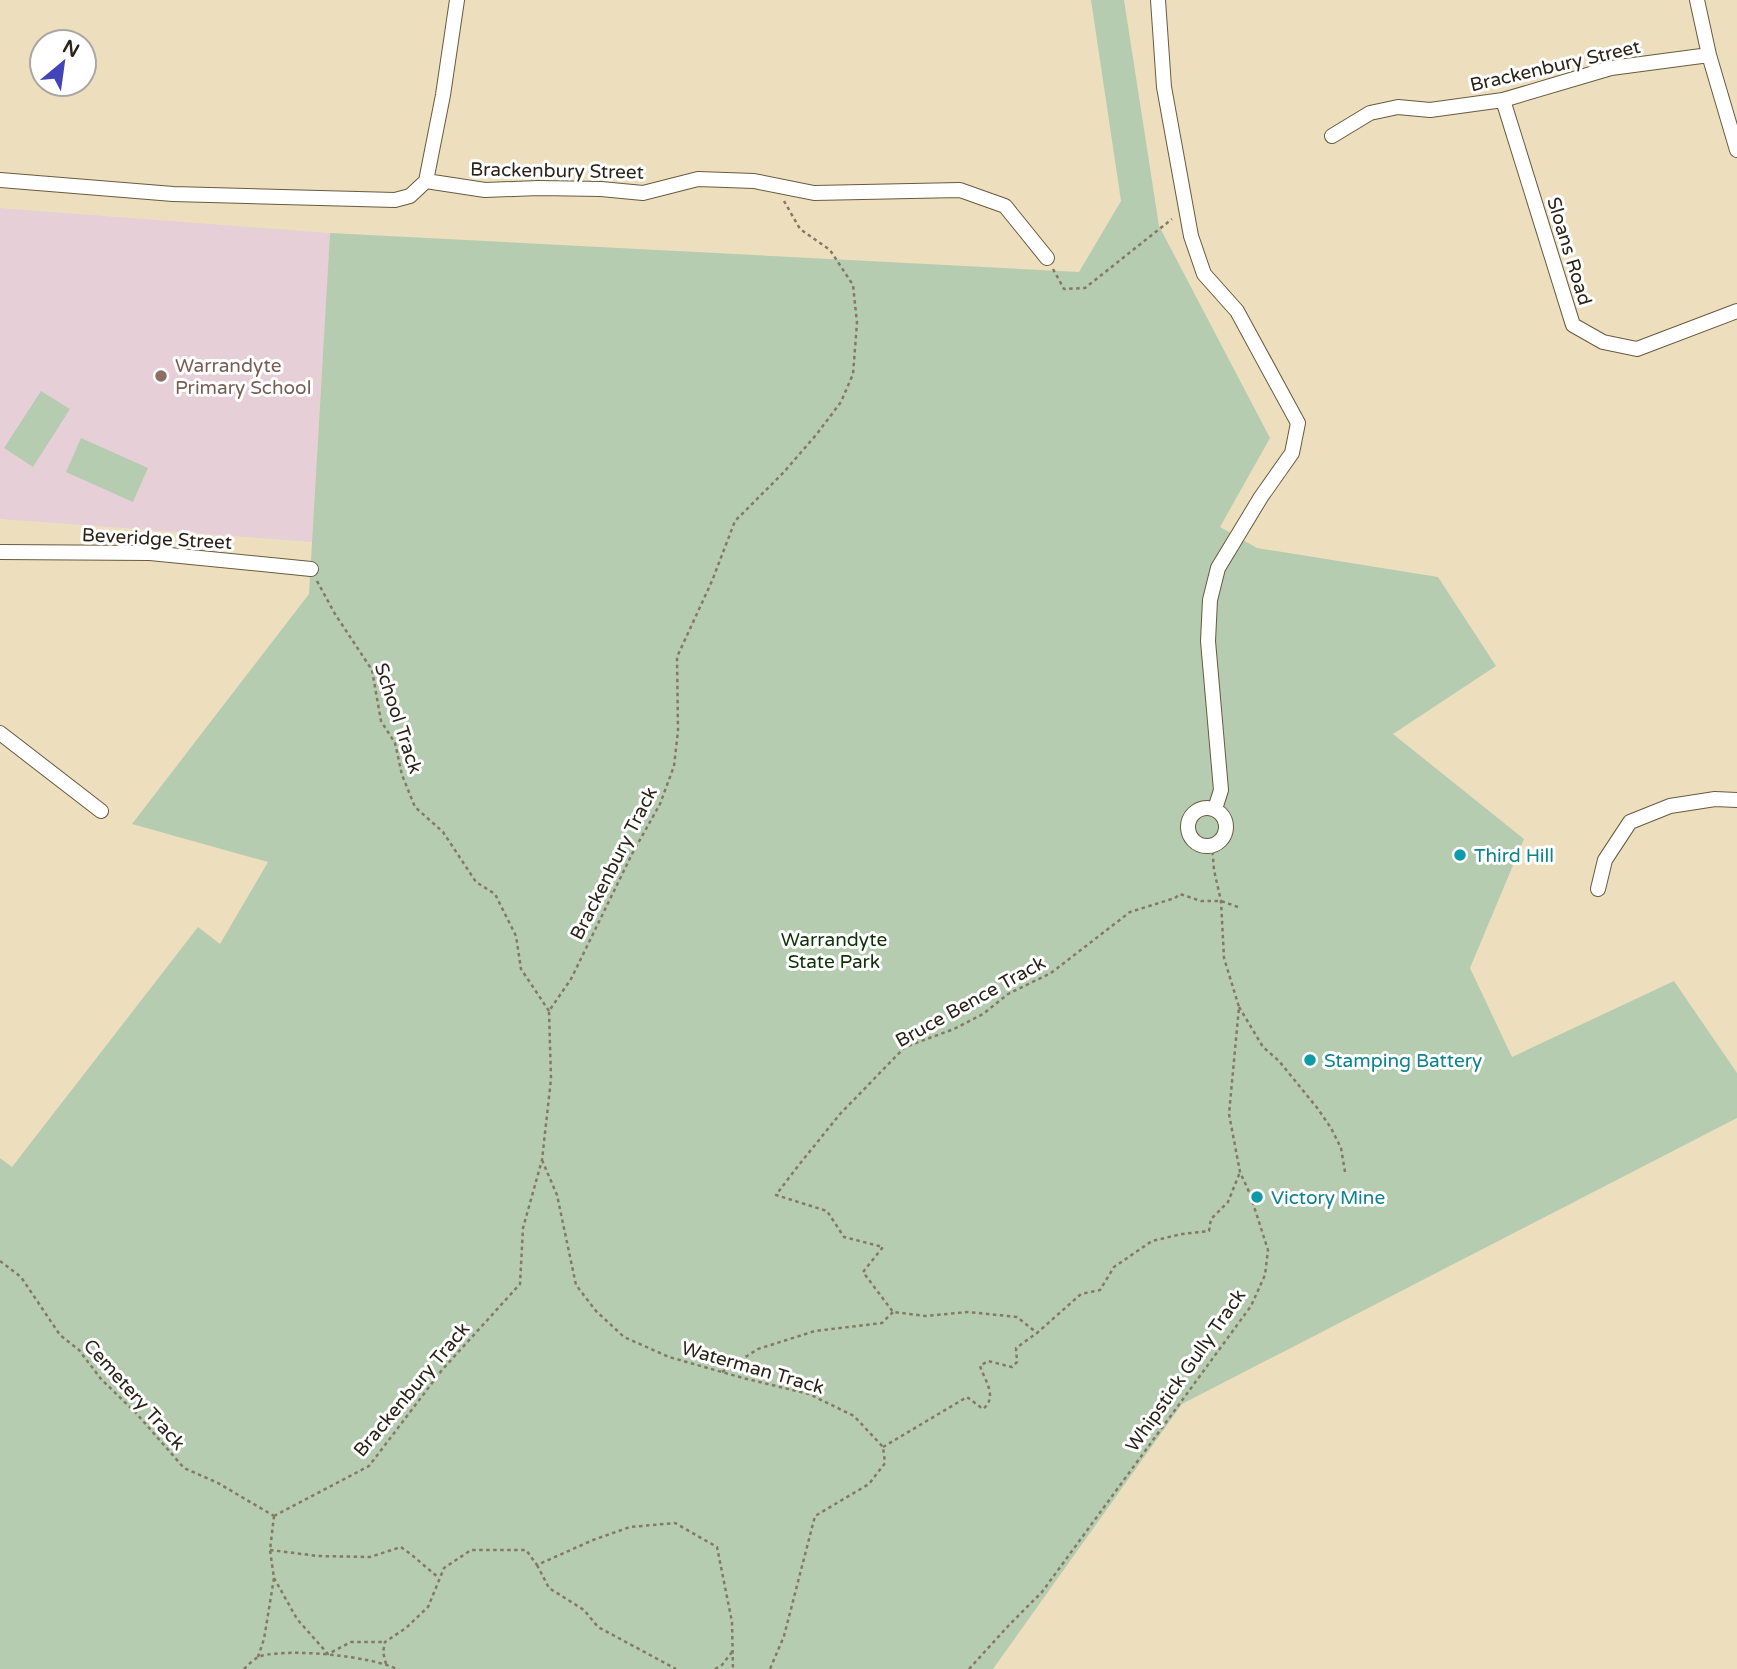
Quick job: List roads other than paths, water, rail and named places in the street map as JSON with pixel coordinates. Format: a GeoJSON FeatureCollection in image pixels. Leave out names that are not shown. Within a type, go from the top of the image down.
{"type":"FeatureCollection","features":[{"type":"Feature","properties":{"kind":"street"},"geometry":{"type":"LineString","coordinates":[[0,180],[173,194],[395,200],[410,196],[426,181],[443,95],[457,0]]}},
{"type":"Feature","properties":{"kind":"street"},"geometry":{"type":"LineString","coordinates":[[1158,0],[1164,87],[1191,236],[1204,274],[1237,312],[1298,423],[1292,453],[1261,497],[1218,568],[1210,600],[1208,641],[1221,790],[1215,810]]}},
{"type":"Feature","properties":{"kind":"street"},"geometry":{"type":"LineString","coordinates":[[1697,0],[1709,55],[1737,150]]}},
{"type":"Feature","properties":{"kind":"street","name":"Brackenbury Street"},"geometry":{"type":"LineString","coordinates":[[1332,136],[1370,113],[1398,107],[1430,110],[1503,100],[1611,68],[1709,55]]}},
{"type":"Feature","properties":{"kind":"street","name":"Sloans Road"},"geometry":{"type":"LineString","coordinates":[[1503,100],[1573,325],[1603,342],[1637,349],[1737,311]]}},
{"type":"Feature","properties":{"kind":"street","name":"Brackenbury Street"},"geometry":{"type":"LineString","coordinates":[[426,181],[485,190],[538,188],[643,193],[698,179],[754,181],[814,193],[960,190],[1005,206],[1047,258]]}},
{"type":"Feature","properties":{"kind":"street","name":"Beveridge Street"},"geometry":{"type":"LineString","coordinates":[[0,552],[150,553],[311,569]]}},
{"type":"Feature","properties":{"kind":"street"},"geometry":{"type":"LineString","coordinates":[[0,733],[101,811]]}},
{"type":"Feature","properties":{"kind":"street"},"geometry":{"type":"LineString","coordinates":[[1598,889],[1605,860],[1630,822],[1670,806],[1715,799],[1737,800]]}},
{"type":"Feature","properties":{"kind":"street"},"geometry":{"type":"LineString","coordinates":[[1202,808],[1215,810],[1224,817],[1227,828],[1222,839],[1212,846],[1194,841],[1190,836],[1188,822],[1191,816],[1202,808]]}},
{"type":"Feature","properties":{"kind":"place","name":"Warrandyte Primary School"},"geometry":{"type":"Point","coordinates":[161,376]}},
{"type":"Feature","properties":{"kind":"place","name":"Third Hill"},"geometry":{"type":"Point","coordinates":[1460,855]}},
{"type":"Feature","properties":{"kind":"place","name":"Stamping Battery"},"geometry":{"type":"Point","coordinates":[1310,1060]}},
{"type":"Feature","properties":{"kind":"place","name":"Victory Mine"},"geometry":{"type":"Point","coordinates":[1257,1197]}},
{"type":"Feature","properties":{"kind":"park label","name":"Warrandyte State Park"},"geometry":{"type":"Point","coordinates":[834,950]}}]}
